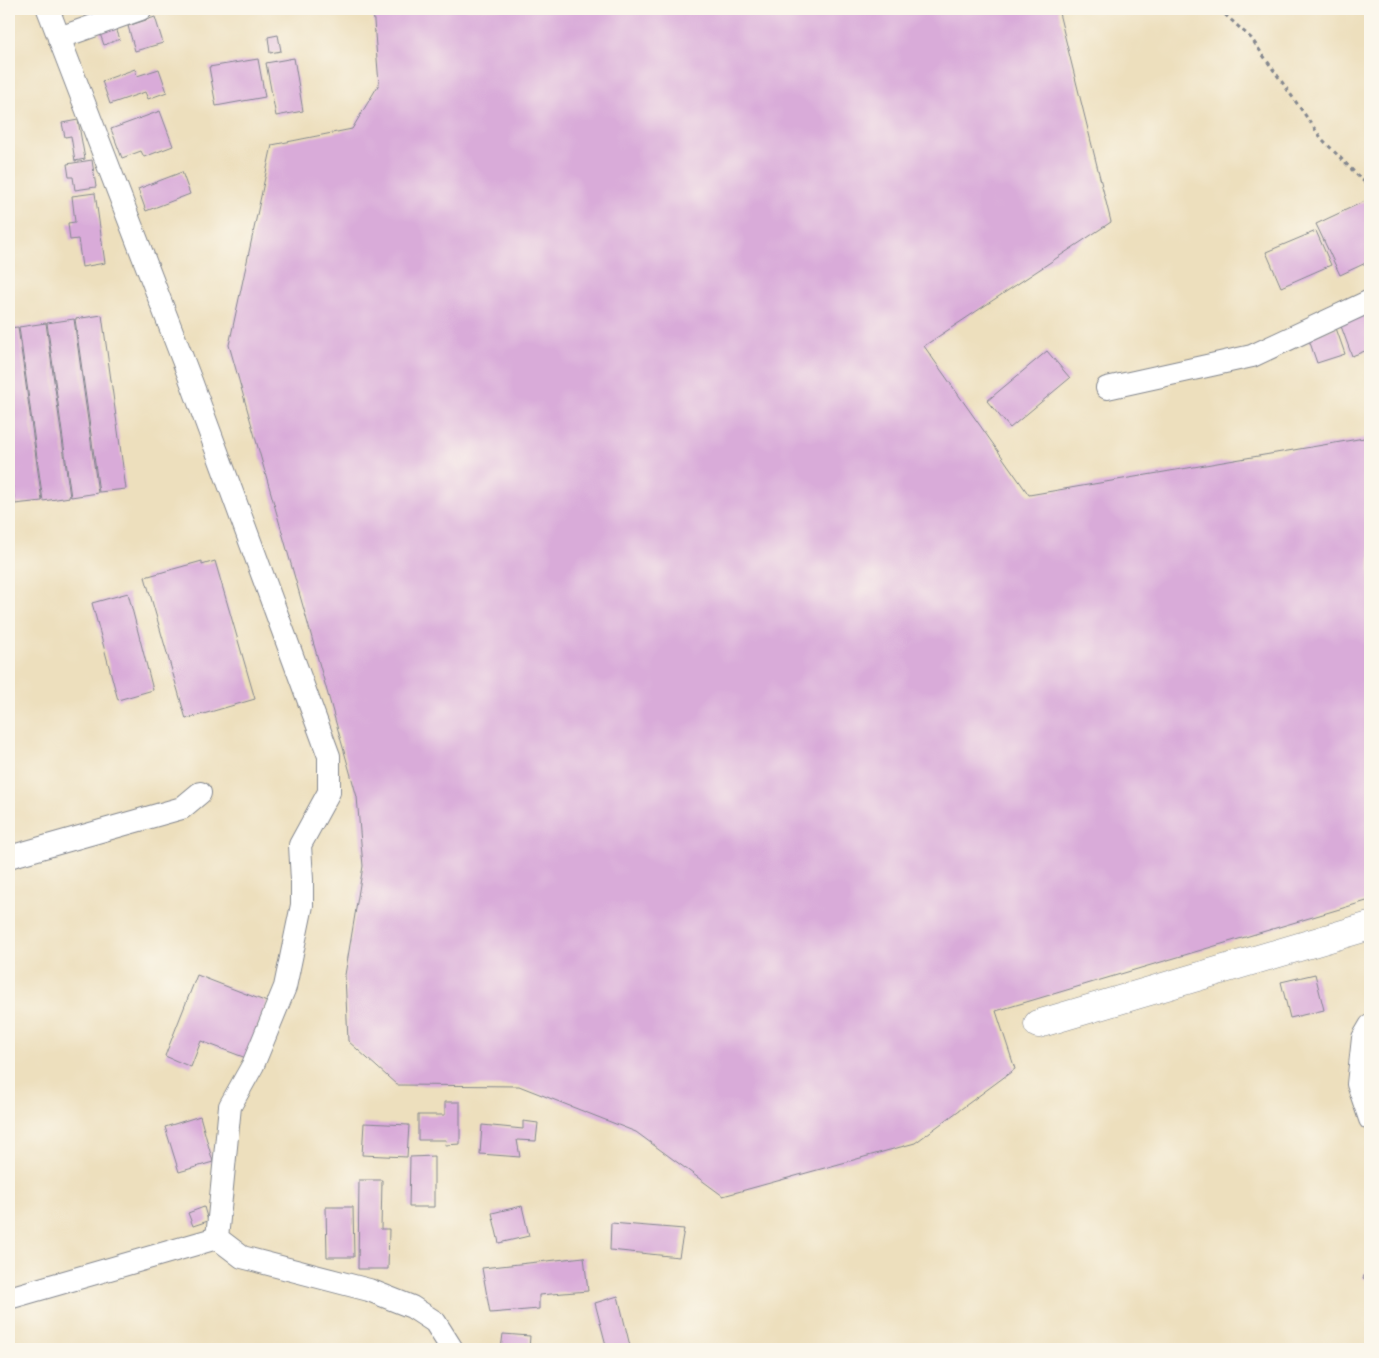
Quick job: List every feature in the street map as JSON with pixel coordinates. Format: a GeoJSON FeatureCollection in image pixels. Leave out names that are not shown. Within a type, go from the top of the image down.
{"type":"FeatureCollection","features":[{"type":"Feature","properties":{"kind":"street"},"geometry":{"type":"LineString","coordinates":[[48,9],[191,381],[329,756],[329,792],[300,845],[302,905],[285,987],[253,1065],[230,1106],[217,1238]]}},
{"type":"Feature","properties":{"kind":"street"},"geometry":{"type":"LineString","coordinates":[[59,38],[141,9]]}},
{"type":"Feature","properties":{"kind":"street"},"geometry":{"type":"LineString","coordinates":[[1107,388],[1252,356],[1370,301]]}},
{"type":"Feature","properties":{"kind":"street"},"geometry":{"type":"LineString","coordinates":[[9,856],[182,808],[200,793]]}},
{"type":"Feature","properties":{"kind":"street"},"geometry":{"type":"LineString","coordinates":[[1038,1024],[1370,926]]}},
{"type":"Feature","properties":{"kind":"street"},"geometry":{"type":"LineString","coordinates":[[1370,1026],[1363,1038],[1358,1084],[1370,1119]]}},
{"type":"Feature","properties":{"kind":"street"},"geometry":{"type":"LineString","coordinates":[[9,1298],[217,1238]]}},
{"type":"Feature","properties":{"kind":"street"},"geometry":{"type":"LineString","coordinates":[[217,1238],[242,1257],[369,1290],[412,1307],[435,1322],[452,1349]]}},
{"type":"Feature","properties":{"kind":"path"},"geometry":{"type":"LineString","coordinates":[[1219,9],[1250,38],[1322,139],[1362,180],[1370,185]]}},
{"type":"Feature","properties":{"kind":"building"},"geometry":{"type":"Polygon","coordinates":[[[373,9],[1058,9],[1111,222],[924,346],[1029,495],[1370,437],[1370,900],[996,1011],[1015,1069],[915,1143],[723,1196],[636,1132],[519,1086],[397,1085],[348,1041],[345,975],[363,866],[357,797],[229,345],[272,145],[352,129],[379,84],[373,9]]]}},
{"type":"Feature","properties":{"kind":"building"},"geometry":{"type":"Polygon","coordinates":[[[155,17],[163,43],[135,51],[128,26],[155,17]]]}},
{"type":"Feature","properties":{"kind":"building"},"geometry":{"type":"Polygon","coordinates":[[[115,26],[120,39],[104,45],[99,31],[115,26]]]}},
{"type":"Feature","properties":{"kind":"building"},"geometry":{"type":"Polygon","coordinates":[[[278,35],[281,51],[270,53],[268,37],[278,35]]]}},
{"type":"Feature","properties":{"kind":"building"},"geometry":{"type":"Polygon","coordinates":[[[294,58],[303,111],[276,116],[266,63],[294,58]]]}},
{"type":"Feature","properties":{"kind":"building"},"geometry":{"type":"Polygon","coordinates":[[[258,59],[265,97],[216,106],[209,67],[258,59]]]}},
{"type":"Feature","properties":{"kind":"building"},"geometry":{"type":"Polygon","coordinates":[[[135,69],[137,76],[159,69],[167,92],[148,99],[145,92],[110,104],[102,81],[135,69]]]}},
{"type":"Feature","properties":{"kind":"building"},"geometry":{"type":"Polygon","coordinates":[[[160,111],[173,146],[144,157],[141,151],[122,158],[111,129],[160,111]]]}},
{"type":"Feature","properties":{"kind":"building"},"geometry":{"type":"Polygon","coordinates":[[[78,120],[85,159],[75,161],[71,136],[65,137],[62,123],[78,120]]]}},
{"type":"Feature","properties":{"kind":"building"},"geometry":{"type":"Polygon","coordinates":[[[92,160],[96,187],[75,190],[73,177],[69,177],[67,164],[92,160]]]}},
{"type":"Feature","properties":{"kind":"building"},"geometry":{"type":"Polygon","coordinates":[[[182,172],[190,194],[146,211],[138,189],[182,172]]]}},
{"type":"Feature","properties":{"kind":"building"},"geometry":{"type":"Polygon","coordinates":[[[95,193],[105,263],[82,267],[78,239],[70,240],[68,223],[75,222],[72,196],[95,193]]]}},
{"type":"Feature","properties":{"kind":"building"},"geometry":{"type":"Polygon","coordinates":[[[1365,201],[1370,213],[1370,261],[1340,275],[1316,224],[1365,201]]]}},
{"type":"Feature","properties":{"kind":"building"},"geometry":{"type":"Polygon","coordinates":[[[1316,231],[1331,265],[1281,287],[1266,252],[1316,231]]]}},
{"type":"Feature","properties":{"kind":"building"},"geometry":{"type":"Polygon","coordinates":[[[1370,305],[1370,349],[1352,356],[1338,318],[1370,305]]]}},
{"type":"Feature","properties":{"kind":"building"},"geometry":{"type":"Polygon","coordinates":[[[102,315],[126,489],[99,492],[75,319],[102,315]]]}},
{"type":"Feature","properties":{"kind":"building"},"geometry":{"type":"Polygon","coordinates":[[[74,319],[98,493],[71,497],[47,323],[74,319]]]}},
{"type":"Feature","properties":{"kind":"building"},"geometry":{"type":"Polygon","coordinates":[[[46,323],[70,497],[43,501],[19,327],[46,323]]]}},
{"type":"Feature","properties":{"kind":"building"},"geometry":{"type":"Polygon","coordinates":[[[18,327],[42,501],[15,504],[9,460],[9,328],[18,327]]]}},
{"type":"Feature","properties":{"kind":"building"},"geometry":{"type":"Polygon","coordinates":[[[1336,328],[1345,354],[1317,363],[1308,337],[1336,328]]]}},
{"type":"Feature","properties":{"kind":"building"},"geometry":{"type":"Polygon","coordinates":[[[1047,351],[1070,378],[1010,428],[987,401],[1047,351]]]}},
{"type":"Feature","properties":{"kind":"building"},"geometry":{"type":"Polygon","coordinates":[[[202,561],[202,565],[215,561],[255,699],[186,719],[145,577],[202,561]]]}},
{"type":"Feature","properties":{"kind":"building"},"geometry":{"type":"Polygon","coordinates":[[[128,593],[153,690],[118,700],[92,603],[128,593]]]}},
{"type":"Feature","properties":{"kind":"building"},"geometry":{"type":"Polygon","coordinates":[[[1315,974],[1324,1010],[1290,1018],[1281,982],[1315,974]]]}},
{"type":"Feature","properties":{"kind":"building"},"geometry":{"type":"Polygon","coordinates":[[[197,975],[267,1002],[246,1058],[201,1041],[191,1067],[165,1056],[197,975]]]}},
{"type":"Feature","properties":{"kind":"building"},"geometry":{"type":"Polygon","coordinates":[[[445,1102],[460,1102],[460,1144],[445,1145],[446,1140],[418,1140],[418,1115],[445,1115],[445,1102]]]}},
{"type":"Feature","properties":{"kind":"building"},"geometry":{"type":"Polygon","coordinates":[[[200,1116],[213,1162],[179,1172],[165,1127],[200,1116]]]}},
{"type":"Feature","properties":{"kind":"building"},"geometry":{"type":"Polygon","coordinates":[[[523,1121],[538,1123],[536,1141],[517,1140],[520,1157],[480,1154],[482,1125],[523,1129],[523,1121]]]}},
{"type":"Feature","properties":{"kind":"building"},"geometry":{"type":"Polygon","coordinates":[[[364,1123],[409,1125],[407,1157],[362,1155],[364,1123]]]}},
{"type":"Feature","properties":{"kind":"building"},"geometry":{"type":"Polygon","coordinates":[[[434,1156],[434,1207],[409,1207],[410,1157],[434,1156]]]}},
{"type":"Feature","properties":{"kind":"building"},"geometry":{"type":"Polygon","coordinates":[[[359,1180],[382,1180],[381,1229],[389,1229],[388,1269],[358,1269],[359,1180]]]}},
{"type":"Feature","properties":{"kind":"building"},"geometry":{"type":"Polygon","coordinates":[[[522,1206],[529,1236],[499,1243],[492,1213],[522,1206]]]}},
{"type":"Feature","properties":{"kind":"building"},"geometry":{"type":"Polygon","coordinates":[[[204,1207],[208,1221],[193,1226],[188,1213],[204,1207]]]}},
{"type":"Feature","properties":{"kind":"building"},"geometry":{"type":"Polygon","coordinates":[[[326,1207],[353,1207],[354,1257],[327,1257],[326,1207]]]}},
{"type":"Feature","properties":{"kind":"building"},"geometry":{"type":"Polygon","coordinates":[[[611,1223],[684,1229],[679,1257],[610,1250],[611,1223]]]}},
{"type":"Feature","properties":{"kind":"building"},"geometry":{"type":"Polygon","coordinates":[[[584,1257],[588,1291],[539,1295],[539,1309],[490,1313],[482,1268],[584,1257]]]}},
{"type":"Feature","properties":{"kind":"building"},"geometry":{"type":"Polygon","coordinates":[[[1370,1262],[1370,1281],[1363,1278],[1370,1262]]]}},
{"type":"Feature","properties":{"kind":"building"},"geometry":{"type":"Polygon","coordinates":[[[618,1296],[630,1346],[620,1349],[607,1349],[595,1303],[618,1296]]]}},
{"type":"Feature","properties":{"kind":"building"},"geometry":{"type":"Polygon","coordinates":[[[503,1334],[530,1336],[529,1349],[501,1349],[503,1334]]]}}]}
